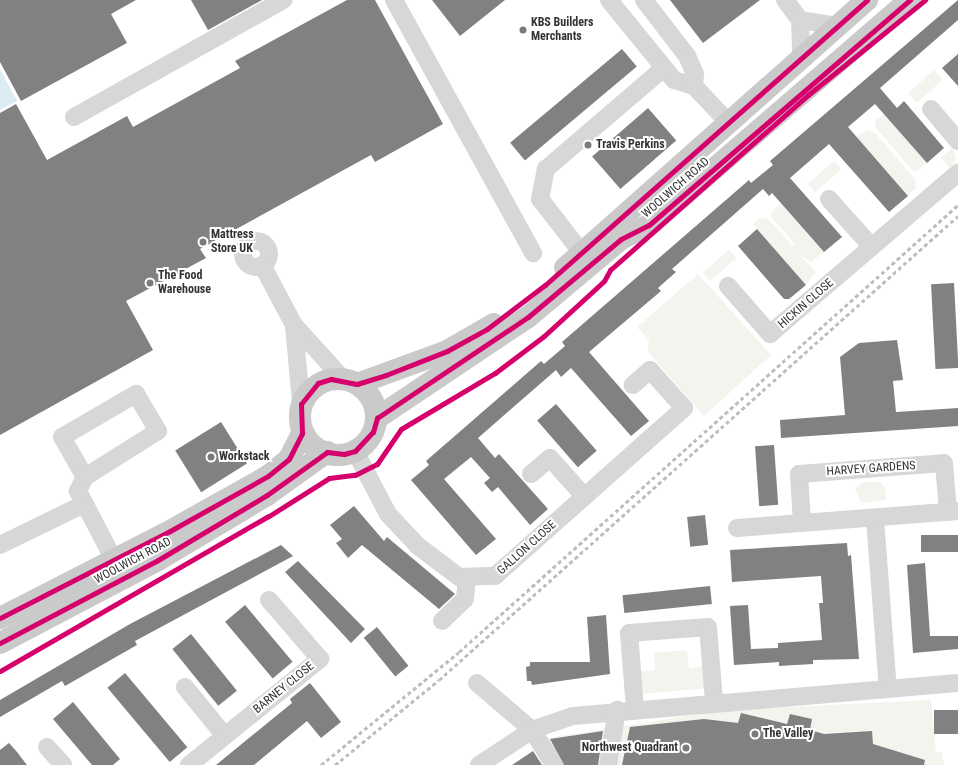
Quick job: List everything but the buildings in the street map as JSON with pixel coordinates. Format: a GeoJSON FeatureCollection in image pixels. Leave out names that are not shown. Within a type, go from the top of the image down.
{"type":"FeatureCollection","features":[{"type":"Feature","properties":{"kind":"main road","name":"WOOLWICH ROAD"},"geometry":{"type":"LineString","coordinates":[[0,618],[114,560],[268,476],[289,459],[302,433],[301,404],[318,383],[350,382],[447,351],[487,329],[582,253],[801,56],[867,0]]}},
{"type":"Feature","properties":{"kind":"main road","name":"WOOLWICH ROAD"},"geometry":{"type":"LineString","coordinates":[[377,418],[528,317],[621,239],[649,225],[910,0]]}},
{"type":"Feature","properties":{"kind":"main road"},"geometry":{"type":"LineString","coordinates":[[302,433],[308,442],[327,452],[344,454],[355,451],[374,432],[377,418],[373,400],[350,382]]}},
{"type":"Feature","properties":{"kind":"main road","name":"WOOLWICH ROAD"},"geometry":{"type":"LineString","coordinates":[[0,643],[158,560],[267,495],[327,452]]}},
{"type":"Feature","properties":{"kind":"street"},"geometry":{"type":"LineString","coordinates":[[74,117],[283,0]]}},
{"type":"Feature","properties":{"kind":"street"},"geometry":{"type":"LineString","coordinates":[[394,0],[533,253]]}},
{"type":"Feature","properties":{"kind":"street"},"geometry":{"type":"LineString","coordinates":[[609,0],[674,80],[694,86],[728,122]]}},
{"type":"Feature","properties":{"kind":"street"},"geometry":{"type":"LineString","coordinates":[[644,0],[687,56],[695,74],[694,86]]}},
{"type":"Feature","properties":{"kind":"street"},"geometry":{"type":"LineString","coordinates":[[785,0],[800,20],[801,56]]}},
{"type":"Feature","properties":{"kind":"street"},"geometry":{"type":"LineString","coordinates":[[800,20],[836,26]]}},
{"type":"Feature","properties":{"kind":"street"},"geometry":{"type":"LineString","coordinates":[[582,253],[540,199],[546,169],[664,68]]}},
{"type":"Feature","properties":{"kind":"street"},"geometry":{"type":"LineString","coordinates":[[931,109],[958,141]]}},
{"type":"Feature","properties":{"kind":"street","name":"HICKIN CLOSE"},"geometry":{"type":"LineString","coordinates":[[728,286],[770,334],[958,173]]}},
{"type":"Feature","properties":{"kind":"street"},"geometry":{"type":"LineString","coordinates":[[829,199],[872,247]]}},
{"type":"Feature","properties":{"kind":"street"},"geometry":{"type":"LineString","coordinates":[[262,265],[294,325],[350,382]]}},
{"type":"Feature","properties":{"kind":"street"},"geometry":{"type":"LineString","coordinates":[[294,325],[301,404]]}},
{"type":"Feature","properties":{"kind":"street","name":"GALLON CLOSE"},"geometry":{"type":"LineString","coordinates":[[355,451],[388,514],[418,546],[459,576],[495,576],[684,408],[650,370],[633,385]]}},
{"type":"Feature","properties":{"kind":"street"},"geometry":{"type":"LineString","coordinates":[[85,477],[62,437],[136,394],[158,431],[85,477],[78,491],[82,505],[114,560]]}},
{"type":"Feature","properties":{"kind":"street"},"geometry":{"type":"LineString","coordinates":[[531,474],[550,458],[584,496]]}},
{"type":"Feature","properties":{"kind":"street","name":"HARVEY GARDENS"},"geometry":{"type":"LineString","coordinates":[[737,528],[953,512],[944,463],[799,474],[802,523]]}},
{"type":"Feature","properties":{"kind":"street"},"geometry":{"type":"LineString","coordinates":[[0,545],[82,505]]}},
{"type":"Feature","properties":{"kind":"street"},"geometry":{"type":"LineString","coordinates":[[875,518],[888,689]]}},
{"type":"Feature","properties":{"kind":"street"},"geometry":{"type":"LineString","coordinates":[[442,621],[465,599],[467,577]]}},
{"type":"Feature","properties":{"kind":"street","name":"BARNEY CLOSE"},"geometry":{"type":"LineString","coordinates":[[189,765],[320,659],[270,600]]}},
{"type":"Feature","properties":{"kind":"street"},"geometry":{"type":"LineString","coordinates":[[635,709],[629,634],[708,627],[714,702]]}},
{"type":"Feature","properties":{"kind":"street"},"geometry":{"type":"LineString","coordinates":[[477,683],[532,730],[554,765]]}},
{"type":"Feature","properties":{"kind":"street"},"geometry":{"type":"LineString","coordinates":[[479,765],[532,730],[573,716],[617,710],[958,683]]}},
{"type":"Feature","properties":{"kind":"street"},"geometry":{"type":"LineString","coordinates":[[185,687],[225,736]]}},
{"type":"Feature","properties":{"kind":"street"},"geometry":{"type":"LineString","coordinates":[[608,765],[617,710]]}},
{"type":"Feature","properties":{"kind":"street"},"geometry":{"type":"LineString","coordinates":[[47,747],[63,765]]}},
{"type":"Feature","properties":{"kind":"shaded area"},"geometry":{"type":"Polygon","coordinates":[[[0,69],[17,101],[0,110],[0,69]]]}},
{"type":"Feature","properties":{"kind":"shaded area"},"geometry":{"type":"Polygon","coordinates":[[[934,70],[943,80],[917,103],[908,93],[934,70]]]}},
{"type":"Feature","properties":{"kind":"shaded area"},"geometry":{"type":"Polygon","coordinates":[[[884,114],[927,163],[917,171],[913,171],[875,127],[876,119],[884,114]]]}},
{"type":"Feature","properties":{"kind":"shaded area"},"geometry":{"type":"Polygon","coordinates":[[[867,130],[874,132],[915,179],[916,188],[908,196],[857,137],[867,130]]]}},
{"type":"Feature","properties":{"kind":"shaded area"},"geometry":{"type":"Polygon","coordinates":[[[953,147],[956,160],[950,168],[941,158],[953,147]]]}},
{"type":"Feature","properties":{"kind":"shaded area"},"geometry":{"type":"Polygon","coordinates":[[[834,161],[841,169],[815,192],[808,184],[834,161]]]}},
{"type":"Feature","properties":{"kind":"shaded area"},"geometry":{"type":"Polygon","coordinates":[[[781,204],[824,252],[811,262],[799,254],[816,272],[806,285],[753,224],[760,218],[768,219],[793,246],[795,244],[771,217],[772,211],[781,204]]]}},
{"type":"Feature","properties":{"kind":"shaded area"},"geometry":{"type":"Polygon","coordinates":[[[729,250],[736,258],[710,281],[703,273],[729,250]]]}},
{"type":"Feature","properties":{"kind":"shaded area"},"geometry":{"type":"Polygon","coordinates":[[[698,274],[771,355],[704,416],[648,352],[649,340],[637,327],[698,274]]]}},
{"type":"Feature","properties":{"kind":"shaded area"},"geometry":{"type":"Polygon","coordinates":[[[864,482],[880,482],[885,488],[886,500],[861,503],[855,488],[864,482]]]}},
{"type":"Feature","properties":{"kind":"shaded area"},"geometry":{"type":"Polygon","coordinates":[[[687,650],[689,668],[706,666],[708,688],[640,694],[638,672],[655,670],[654,653],[687,650]]]}},
{"type":"Feature","properties":{"kind":"shaded area","name":"The Valley"},"geometry":{"type":"Polygon","coordinates":[[[931,700],[936,752],[942,752],[944,765],[546,765],[547,738],[725,710],[931,700]]]}},
{"type":"Feature","properties":{"kind":"railway"},"geometry":{"type":"LineString","coordinates":[[321,765],[459,652],[958,205]]}},
{"type":"Feature","properties":{"kind":"railway"},"geometry":{"type":"LineString","coordinates":[[335,765],[439,680],[958,216]]}},
{"type":"Feature","properties":{"kind":"cycle path"},"geometry":{"type":"LineString","coordinates":[[0,618],[170,531],[268,476],[289,459],[302,433],[301,404],[318,383],[331,379],[357,384],[386,375],[447,351],[487,329],[545,285],[867,0]]}},
{"type":"Feature","properties":{"kind":"cycle path"},"geometry":{"type":"LineString","coordinates":[[0,643],[158,560],[267,495],[327,452],[344,454],[355,451],[373,432],[377,418],[528,317],[621,239],[649,225],[910,0]]}},
{"type":"Feature","properties":{"kind":"cycle path"},"geometry":{"type":"LineString","coordinates":[[0,671],[269,516],[329,478],[355,475],[377,464],[401,429],[495,373],[544,336],[604,281],[610,270],[808,95],[925,0]]}},
{"type":"Feature","properties":{"kind":"place","name":"KBS Builders Merchants"},"geometry":{"type":"Point","coordinates":[523,30]}},
{"type":"Feature","properties":{"kind":"place","name":"Travis Perkins"},"geometry":{"type":"Point","coordinates":[588,145]}},
{"type":"Feature","properties":{"kind":"place","name":"Mattress Store UK"},"geometry":{"type":"Point","coordinates":[203,242]}},
{"type":"Feature","properties":{"kind":"place","name":"The Food Warehouse"},"geometry":{"type":"Point","coordinates":[150,283]}},
{"type":"Feature","properties":{"kind":"place","name":"Workstack"},"geometry":{"type":"Point","coordinates":[211,457]}},
{"type":"Feature","properties":{"kind":"place","name":"The Valley"},"geometry":{"type":"Point","coordinates":[755,734]}},
{"type":"Feature","properties":{"kind":"place","name":"Northwest Quadrant"},"geometry":{"type":"Point","coordinates":[686,748]}}]}
